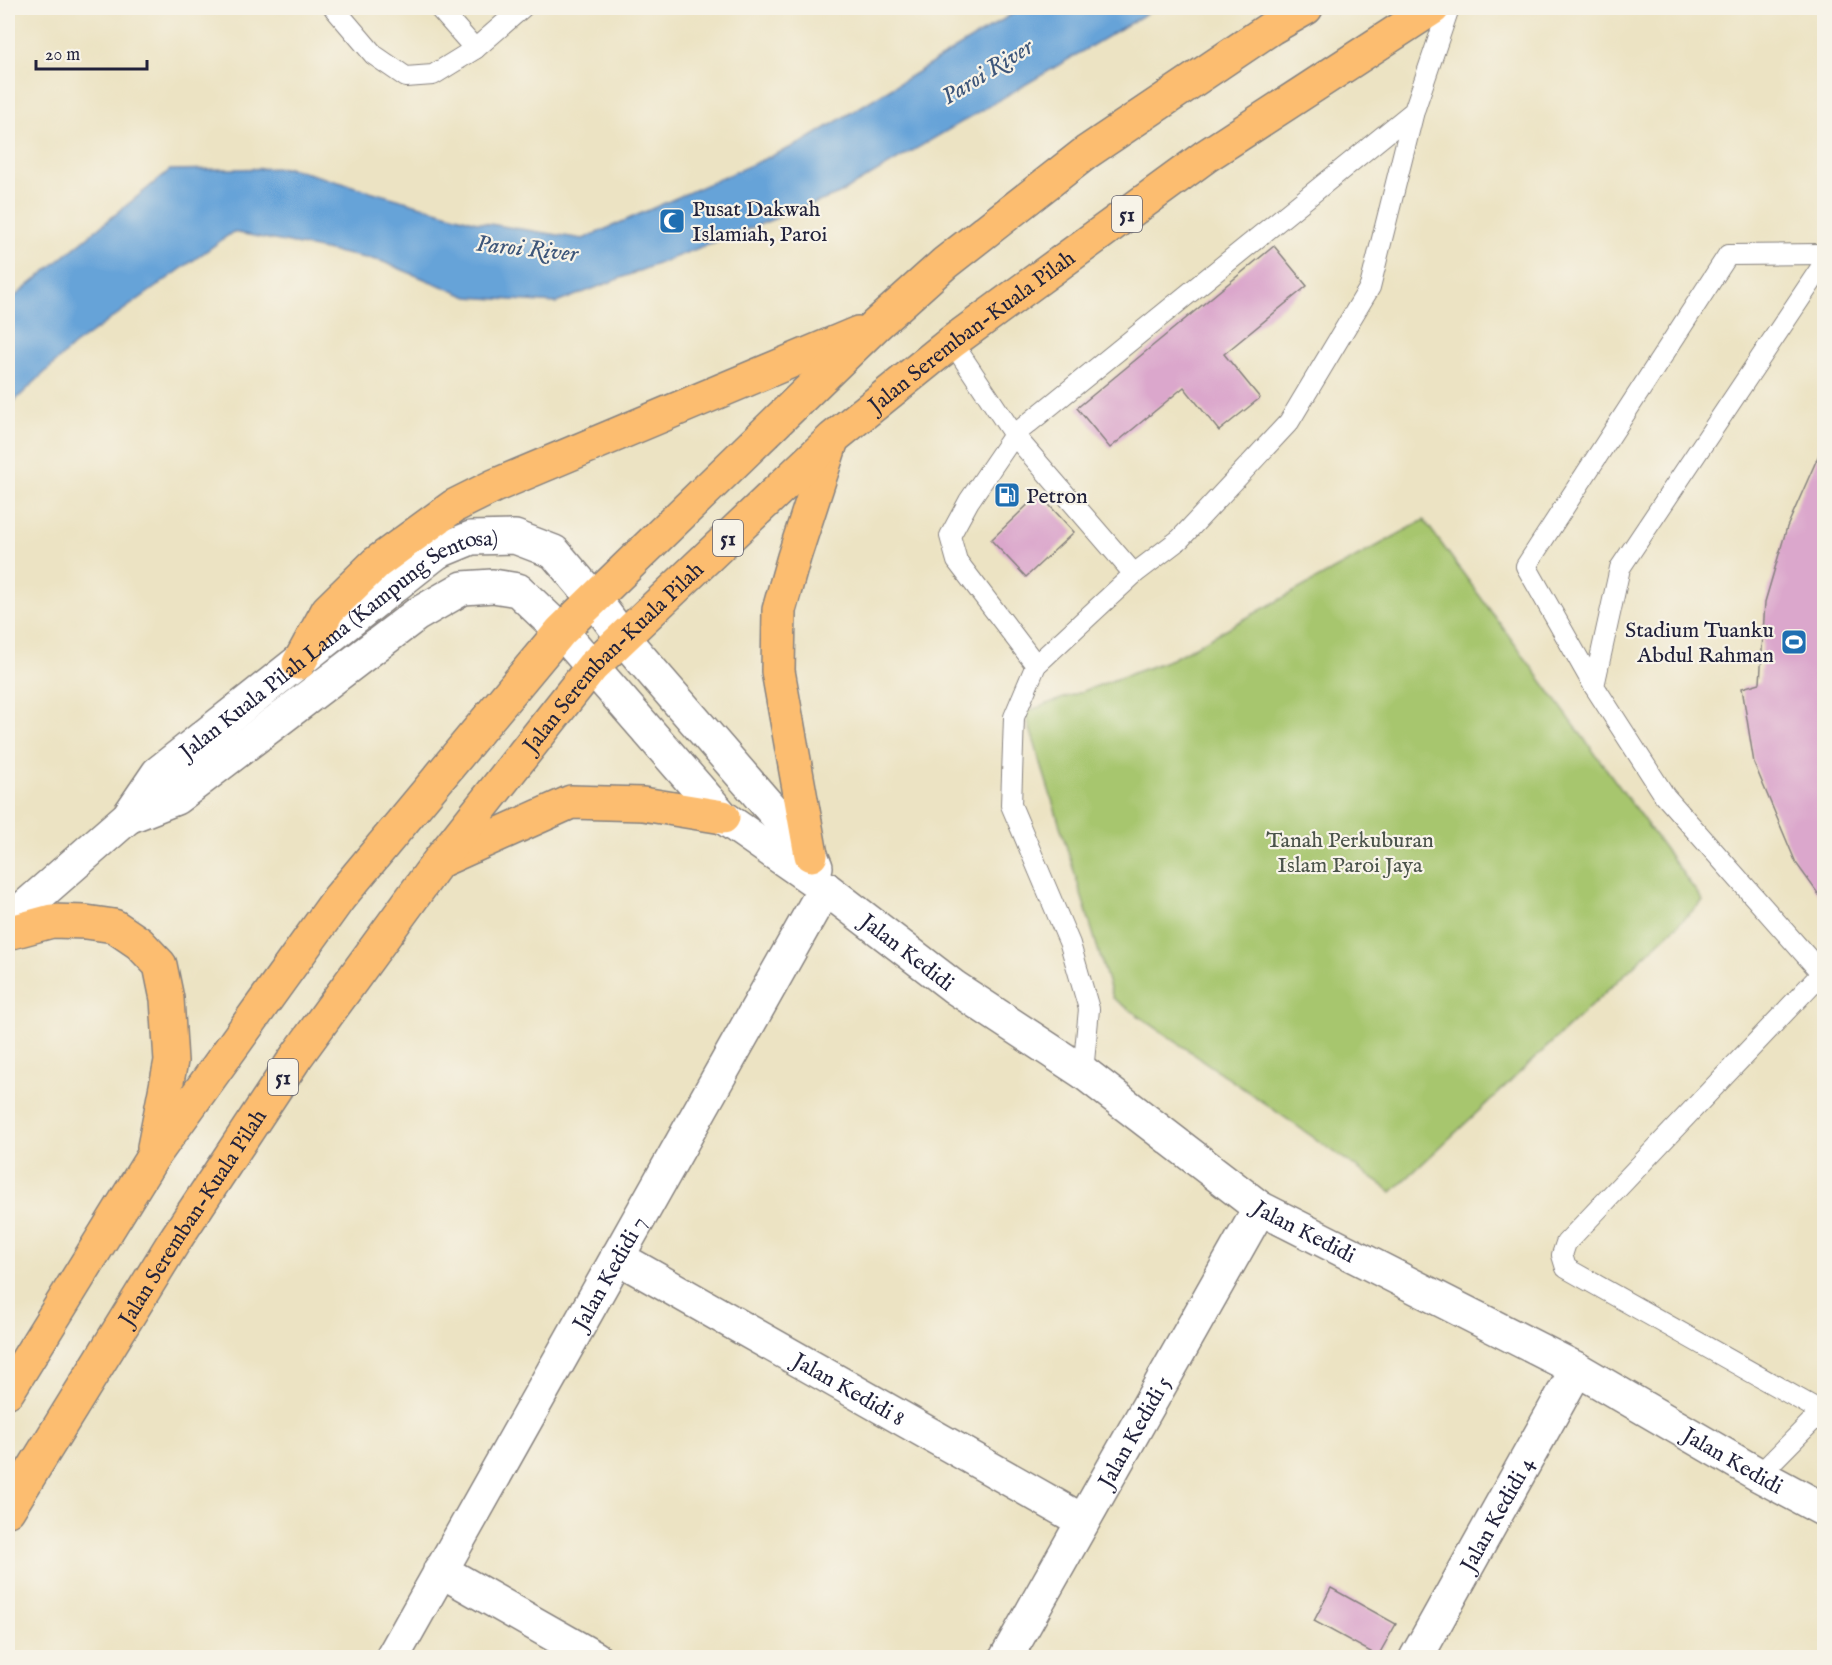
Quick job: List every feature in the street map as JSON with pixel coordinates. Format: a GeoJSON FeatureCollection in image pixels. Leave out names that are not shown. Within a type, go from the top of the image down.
{"type":"FeatureCollection","features":[{"type":"Feature","properties":{"kind":"highway","name":"51"},"geometry":{"type":"LineString","coordinates":[[8,1391],[152,1158],[339,898],[561,631],[876,325],[945,263],[1087,152],[1270,28],[1306,8]]}},
{"type":"Feature","properties":{"kind":"highway","name":"Jalan Seremban-Kuala Pilah"},"geometry":{"type":"LineString","coordinates":[[8,1510],[173,1243],[296,1057],[438,861],[592,667],[833,438],[952,342],[1206,156],[1433,8]]}},
{"type":"Feature","properties":{"kind":"highway"},"geometry":{"type":"LineString","coordinates":[[299,663],[328,610],[376,563],[454,506],[494,486],[876,325]]}},
{"type":"Feature","properties":{"kind":"highway"},"geometry":{"type":"LineString","coordinates":[[811,855],[778,671],[779,610],[833,438]]}},
{"type":"Feature","properties":{"kind":"highway"},"geometry":{"type":"LineString","coordinates":[[438,861],[571,802],[643,804],[723,817]]}},
{"type":"Feature","properties":{"kind":"highway"},"geometry":{"type":"LineString","coordinates":[[8,933],[52,921],[114,926],[139,943],[160,964],[167,999],[171,1061],[152,1158]]}},
{"type":"Feature","properties":{"kind":"street","name":"Jalan Kuala Pilah Lama (Kampung Sentosa)"},"geometry":{"type":"LineString","coordinates":[[8,922],[128,817],[158,773],[437,552],[471,538],[515,537],[554,552],[623,638],[811,855],[825,888]]}},
{"type":"Feature","properties":{"kind":"street","name":"Jalan Kuala Pilah Lama (Kampung Sentosa)"},"geometry":{"type":"LineString","coordinates":[[128,817],[176,798],[416,615],[463,588],[493,586],[518,590],[561,631],[723,817]]}},
{"type":"Feature","properties":{"kind":"street","name":"Jalan Kedidi"},"geometry":{"type":"LineString","coordinates":[[723,817],[825,888],[954,987],[1083,1072],[1260,1208],[1576,1369],[1824,1510]]}},
{"type":"Feature","properties":{"kind":"street","name":"Jalan Kedidi 7"},"geometry":{"type":"LineString","coordinates":[[392,1658],[825,888]]}},
{"type":"Feature","properties":{"kind":"street","name":"Jalan Kedidi 5"},"geometry":{"type":"LineString","coordinates":[[1006,1658],[1260,1208]]}},
{"type":"Feature","properties":{"kind":"street","name":"Jalan Kedidi 8"},"geometry":{"type":"LineString","coordinates":[[617,1257],[1083,1521]]}},
{"type":"Feature","properties":{"kind":"street","name":"Jalan Kedidi 4"},"geometry":{"type":"LineString","coordinates":[[1416,1658],[1576,1369]]}},
{"type":"Feature","properties":{"kind":"street"},"geometry":{"type":"LineString","coordinates":[[440,1570],[595,1658]]}},
{"type":"Feature","properties":{"kind":"lane"},"geometry":{"type":"LineString","coordinates":[[334,8],[374,55],[406,77],[433,75],[475,50],[522,8]]}},
{"type":"Feature","properties":{"kind":"lane"},"geometry":{"type":"LineString","coordinates":[[439,8],[475,50]]}},
{"type":"Feature","properties":{"kind":"lane"},"geometry":{"type":"LineString","coordinates":[[1083,1072],[1089,1010],[1070,944],[1011,805],[1014,717],[1036,665],[1134,574],[1180,539],[1289,422],[1370,287],[1414,111],[1449,8]]}},
{"type":"Feature","properties":{"kind":"lane"},"geometry":{"type":"LineString","coordinates":[[1036,665],[957,561],[950,536],[969,501],[1014,435],[1414,111]]}},
{"type":"Feature","properties":{"kind":"lane"},"geometry":{"type":"LineString","coordinates":[[1759,1475],[1823,1412],[1566,1268],[1562,1255],[1566,1243],[1823,975],[1665,796],[1594,686],[1526,566],[1728,255],[1824,254]]}},
{"type":"Feature","properties":{"kind":"lane"},"geometry":{"type":"LineString","coordinates":[[1594,686],[1620,568],[1824,263]]}},
{"type":"Feature","properties":{"kind":"lane"},"geometry":{"type":"LineString","coordinates":[[952,342],[1014,435],[1134,574]]}},
{"type":"Feature","properties":{"kind":"green space","name":"Tanah Perkuburan Islam Paroi Jaya"},"geometry":{"type":"Polygon","coordinates":[[[1424,520],[1703,901],[1392,1192],[1113,998],[1025,712],[1172,659],[1424,520]]]}},
{"type":"Feature","properties":{"kind":"water","name":"Paroi River"},"geometry":{"type":"Polygon","coordinates":[[[1022,8],[1156,8],[839,194],[556,303],[468,297],[381,261],[233,232],[73,346],[8,407],[8,302],[170,170],[290,168],[477,222],[583,239],[803,142],[1022,8]]]}},
{"type":"Feature","properties":{"kind":"building"},"geometry":{"type":"Polygon","coordinates":[[[1274,246],[1307,286],[1224,354],[1260,398],[1219,431],[1184,387],[1110,448],[1077,408],[1274,246]]]}},
{"type":"Feature","properties":{"kind":"building","name":"Stadium Tuanku Abdul Rahman"},"geometry":{"type":"Polygon","coordinates":[[[1824,443],[1824,902],[1796,863],[1754,763],[1742,688],[1760,683],[1765,602],[1787,527],[1824,443]]]}},
{"type":"Feature","properties":{"kind":"building"},"geometry":{"type":"Polygon","coordinates":[[[1039,494],[1074,532],[1026,577],[991,540],[1039,494]]]}},
{"type":"Feature","properties":{"kind":"building"},"geometry":{"type":"Polygon","coordinates":[[[1331,1588],[1396,1624],[1378,1656],[1314,1621],[1331,1588]]]}},
{"type":"Feature","properties":{"kind":"place","name":"Pusat Dakwah Islamiah, Paroi"},"geometry":{"type":"Point","coordinates":[672,221]}},
{"type":"Feature","properties":{"kind":"place","name":"Petron"},"geometry":{"type":"Point","coordinates":[1007,495]}},
{"type":"Feature","properties":{"kind":"place","name":"Stadium Tuanku Abdul Rahman"},"geometry":{"type":"Point","coordinates":[1794,642]}}]}
